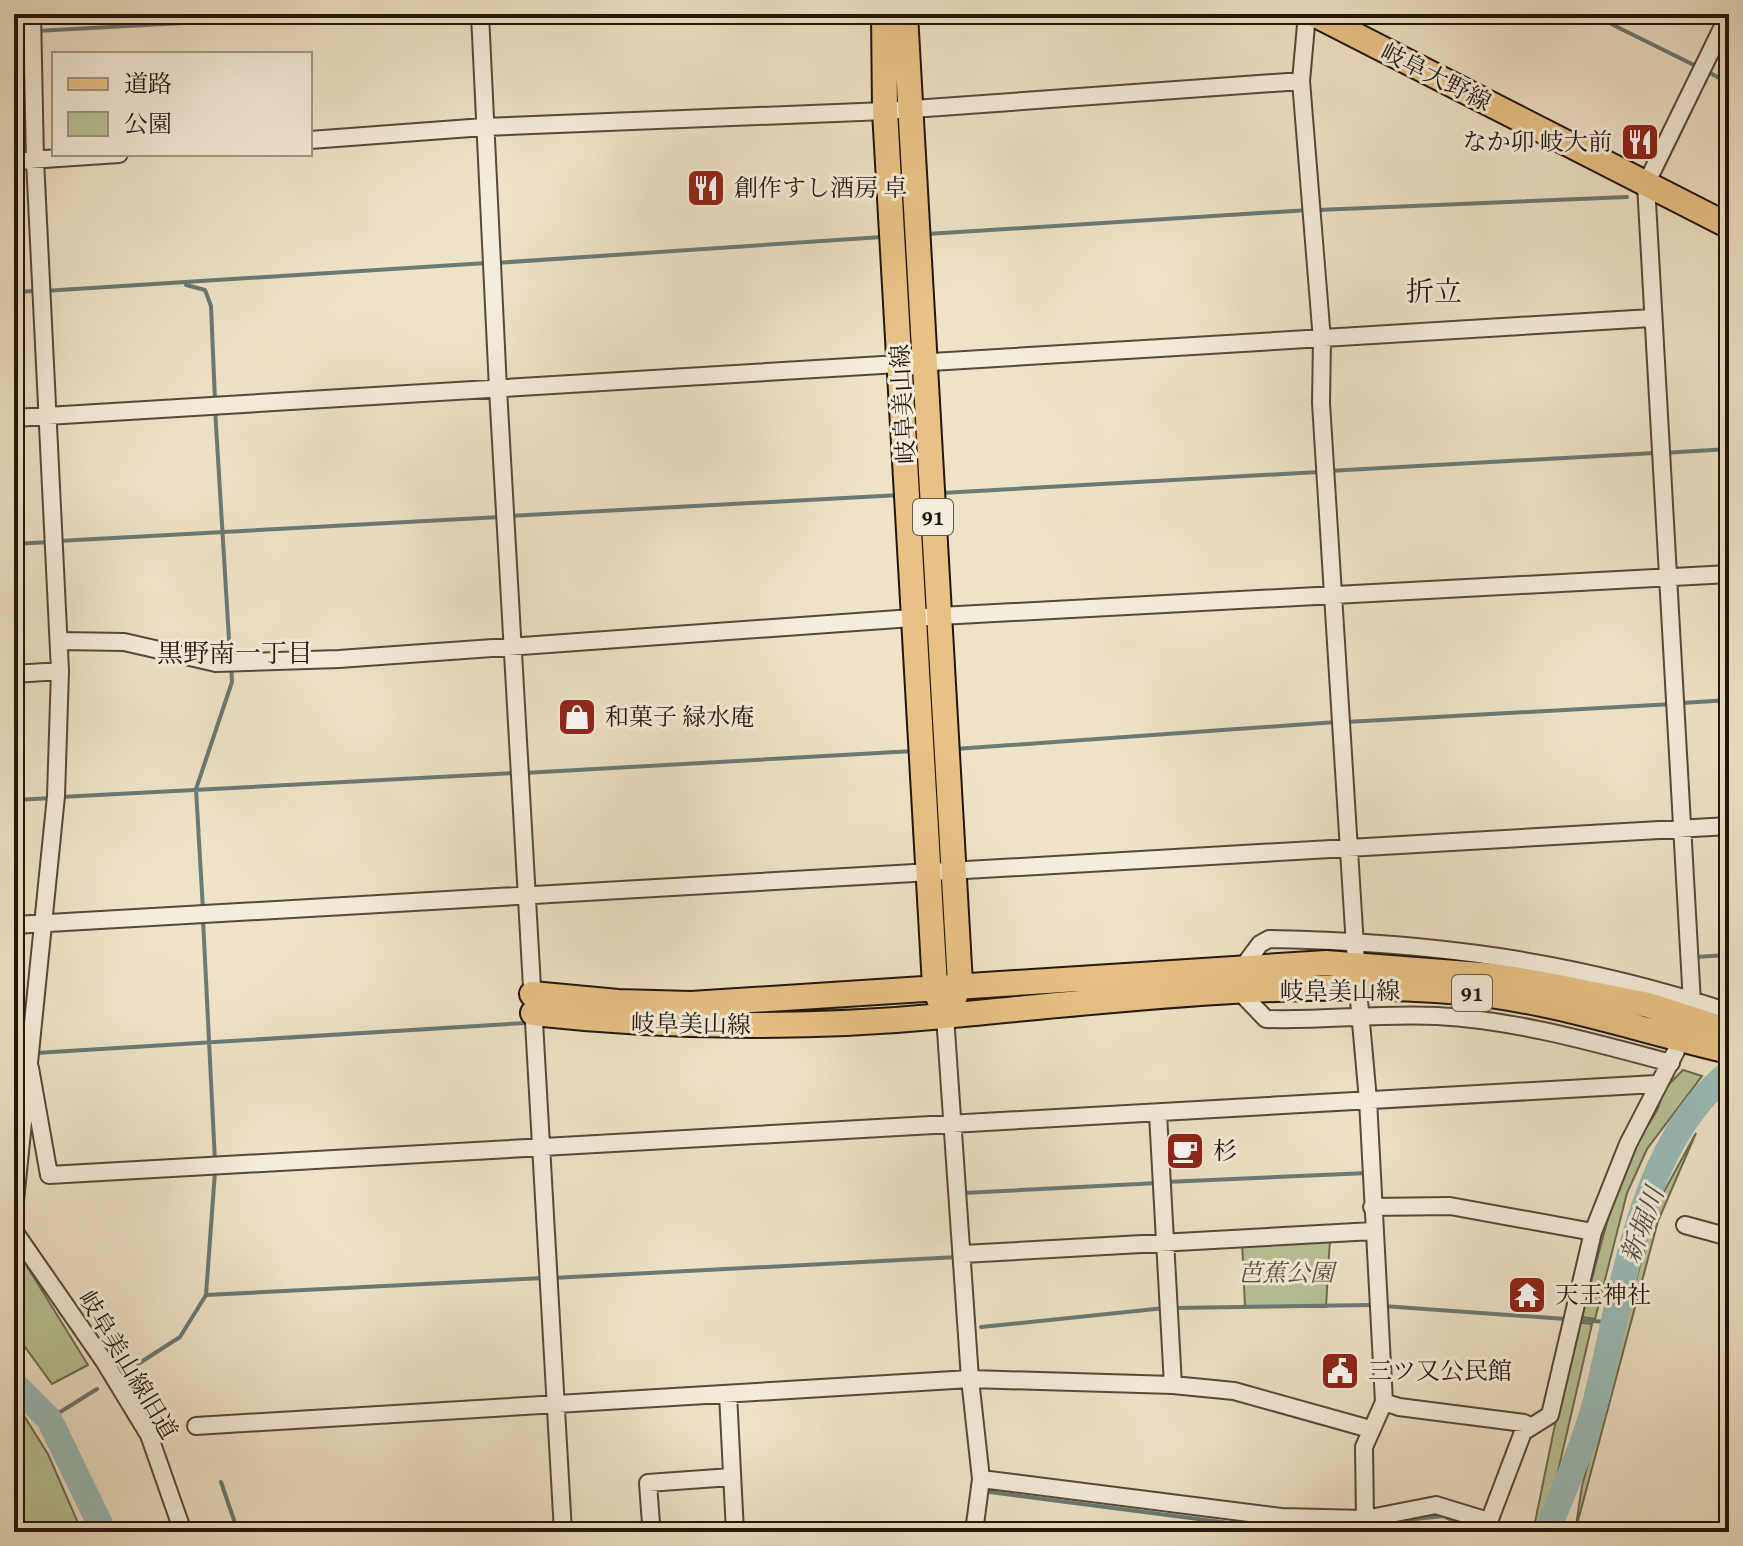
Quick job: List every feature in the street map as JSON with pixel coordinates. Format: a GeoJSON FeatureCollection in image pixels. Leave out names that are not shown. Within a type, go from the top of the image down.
{"type":"FeatureCollection","features":[{"type":"Feature","properties":{"kind":"main road","name":"岐阜美山線"},"geometry":{"type":"LineString","coordinates":[[884,14],[885,111],[940,616],[940,869],[935,986],[945,1016]]}},
{"type":"Feature","properties":{"kind":"main road","name":"岐阜美山線"},"geometry":{"type":"LineString","coordinates":[[905,14],[910,109],[914,618],[940,869],[960,984],[945,1016]]}},
{"type":"Feature","properties":{"kind":"main road","name":"岐阜大野線"},"geometry":{"type":"LineString","coordinates":[[1314,14],[1729,226]]}},
{"type":"Feature","properties":{"kind":"main road","name":"岐阜美山線"},"geometry":{"type":"LineString","coordinates":[[532,1003],[633,1024],[798,1025],[945,1016],[1093,1001],[1241,980],[1355,953],[1611,996],[1729,1051]]}},
{"type":"Feature","properties":{"kind":"main road","name":"岐阜美山線"},"geometry":{"type":"LineString","coordinates":[[532,1003],[691,1004],[798,999],[960,984],[1241,980],[1359,1002],[1464,992],[1536,1002],[1688,1031],[1729,1031]]}},
{"type":"Feature","properties":{"kind":"street"},"geometry":{"type":"LineString","coordinates":[[14,1211],[56,796],[60,671],[50,416],[35,160],[32,14]]}},
{"type":"Feature","properties":{"kind":"street"},"geometry":{"type":"LineString","coordinates":[[480,14],[498,389],[563,1532]]}},
{"type":"Feature","properties":{"kind":"street"},"geometry":{"type":"LineString","coordinates":[[1307,14],[1301,81],[1322,340],[1321,403],[1351,847],[1355,953],[1368,1100],[1384,1402],[1370,1429],[1363,1463],[1365,1519]]}},
{"type":"Feature","properties":{"kind":"street"},"geometry":{"type":"LineString","coordinates":[[981,1479],[1280,1525],[1365,1519],[1436,1505],[1487,1526],[1523,1432],[1550,1415],[1593,1232],[1656,1084],[1688,1031],[1669,578],[1651,318],[1646,184],[1729,14]]}},
{"type":"Feature","properties":{"kind":"street"},"geometry":{"type":"LineString","coordinates":[[312,140],[484,127],[885,111],[1301,81]]}},
{"type":"Feature","properties":{"kind":"street"},"geometry":{"type":"LineString","coordinates":[[14,161],[91,156]]}},
{"type":"Feature","properties":{"kind":"street"},"geometry":{"type":"LineString","coordinates":[[14,418],[1651,318]]}},
{"type":"Feature","properties":{"kind":"street"},"geometry":{"type":"LineString","coordinates":[[60,641],[124,642],[216,663],[339,659],[940,616],[1729,574]]}},
{"type":"Feature","properties":{"kind":"street"},"geometry":{"type":"LineString","coordinates":[[14,674],[60,671]]}},
{"type":"Feature","properties":{"kind":"street"},"geometry":{"type":"LineString","coordinates":[[14,925],[940,869],[1729,826]]}},
{"type":"Feature","properties":{"kind":"street"},"geometry":{"type":"LineString","coordinates":[[1355,953],[1479,952],[1549,967],[1688,1031]]}},
{"type":"Feature","properties":{"kind":"street"},"geometry":{"type":"LineString","coordinates":[[1359,1002],[1441,1016],[1538,1026],[1688,1031],[1729,1012]]}},
{"type":"Feature","properties":{"kind":"street"},"geometry":{"type":"LineString","coordinates":[[945,1016],[955,1124],[970,1379],[981,1479],[974,1532]]}},
{"type":"Feature","properties":{"kind":"street"},"geometry":{"type":"LineString","coordinates":[[30,1068],[49,1175],[1656,1084]]}},
{"type":"Feature","properties":{"kind":"street"},"geometry":{"type":"LineString","coordinates":[[1158,1114],[1173,1385]]}},
{"type":"Feature","properties":{"kind":"street"},"geometry":{"type":"LineString","coordinates":[[1372,1207],[1450,1206],[1593,1232]]}},
{"type":"Feature","properties":{"kind":"street"},"geometry":{"type":"LineString","coordinates":[[1685,1225],[1729,1237]]}},
{"type":"Feature","properties":{"kind":"street","name":"岐阜美山線旧道"},"geometry":{"type":"LineString","coordinates":[[14,1231],[104,1361],[149,1435],[183,1532]]}},
{"type":"Feature","properties":{"kind":"street"},"geometry":{"type":"LineString","coordinates":[[963,1254],[1373,1231]]}},
{"type":"Feature","properties":{"kind":"street"},"geometry":{"type":"LineString","coordinates":[[196,1426],[970,1379],[1173,1385],[1234,1391],[1370,1429]]}},
{"type":"Feature","properties":{"kind":"street"},"geometry":{"type":"LineString","coordinates":[[728,1394],[735,1532]]}},
{"type":"Feature","properties":{"kind":"street"},"geometry":{"type":"LineString","coordinates":[[1384,1402],[1399,1407],[1524,1423],[1531,1427]]}},
{"type":"Feature","properties":{"kind":"street"},"geometry":{"type":"LineString","coordinates":[[651,1524],[648,1483],[731,1477]]}},
{"type":"Feature","properties":{"kind":"green space"},"geometry":{"type":"Polygon","coordinates":[[[1683,1070],[1702,1076],[1647,1149],[1627,1193],[1595,1319],[1582,1317],[1610,1212],[1632,1151],[1658,1108],[1661,1092],[1683,1070]]]}},
{"type":"Feature","properties":{"kind":"green space"},"geometry":{"type":"Polygon","coordinates":[[[1696,1133],[1658,1221],[1575,1532],[1582,1486],[1655,1208],[1696,1133]]]}},
{"type":"Feature","properties":{"kind":"green space","name":"芭蕉公園"},"geometry":{"type":"Polygon","coordinates":[[[1330,1239],[1326,1307],[1245,1307],[1242,1240],[1330,1239]]]}},
{"type":"Feature","properties":{"kind":"green space"},"geometry":{"type":"Polygon","coordinates":[[[14,1253],[25,1263],[88,1365],[52,1384],[14,1332],[14,1253]]]}},
{"type":"Feature","properties":{"kind":"green space"},"geometry":{"type":"Polygon","coordinates":[[[1576,1322],[1592,1324],[1550,1506],[1541,1532],[1533,1532],[1576,1322]]]}},
{"type":"Feature","properties":{"kind":"green space"},"geometry":{"type":"Polygon","coordinates":[[[14,1400],[48,1454],[82,1532],[14,1532],[14,1400]]]}},
{"type":"Feature","properties":{"kind":"waterway"},"geometry":{"type":"LineString","coordinates":[[36,31],[349,14]]}},
{"type":"Feature","properties":{"kind":"waterway"},"geometry":{"type":"LineString","coordinates":[[1591,14],[1700,68]]}},
{"type":"Feature","properties":{"kind":"waterway"},"geometry":{"type":"LineString","coordinates":[[14,32],[28,31]]}},
{"type":"Feature","properties":{"kind":"waterway"},"geometry":{"type":"LineString","coordinates":[[1708,72],[1729,83]]}},
{"type":"Feature","properties":{"kind":"waterway"},"geometry":{"type":"LineString","coordinates":[[1318,210],[1627,197]]}},
{"type":"Feature","properties":{"kind":"waterway"},"geometry":{"type":"LineString","coordinates":[[927,234],[1309,210]]}},
{"type":"Feature","properties":{"kind":"waterway"},"geometry":{"type":"LineString","coordinates":[[495,263],[882,237]]}},
{"type":"Feature","properties":{"kind":"waterway"},"geometry":{"type":"LineString","coordinates":[[44,291],[487,263]]}},
{"type":"Feature","properties":{"kind":"waterway"},"geometry":{"type":"LineString","coordinates":[[186,285],[205,290],[211,306],[215,401]]}},
{"type":"Feature","properties":{"kind":"waterway"},"geometry":{"type":"LineString","coordinates":[[14,292],[36,291]]}},
{"type":"Feature","properties":{"kind":"waterway"},"geometry":{"type":"LineString","coordinates":[[215,409],[230,656]]}},
{"type":"Feature","properties":{"kind":"waterway"},"geometry":{"type":"LineString","coordinates":[[1663,453],[1729,449]]}},
{"type":"Feature","properties":{"kind":"waterway"},"geometry":{"type":"LineString","coordinates":[[1328,471],[1655,453]]}},
{"type":"Feature","properties":{"kind":"waterway"},"geometry":{"type":"LineString","coordinates":[[941,493],[1319,472]]}},
{"type":"Feature","properties":{"kind":"waterway"},"geometry":{"type":"LineString","coordinates":[[509,516],[900,495]]}},
{"type":"Feature","properties":{"kind":"waterway"},"geometry":{"type":"LineString","coordinates":[[58,541],[500,517]]}},
{"type":"Feature","properties":{"kind":"waterway"},"geometry":{"type":"LineString","coordinates":[[14,544],[49,542]]}},
{"type":"Feature","properties":{"kind":"waterway"},"geometry":{"type":"LineString","coordinates":[[203,910],[196,789],[232,682],[231,665]]}},
{"type":"Feature","properties":{"kind":"waterway"},"geometry":{"type":"LineString","coordinates":[[1682,703],[1729,700]]}},
{"type":"Feature","properties":{"kind":"waterway"},"geometry":{"type":"LineString","coordinates":[[1346,722],[1673,704]]}},
{"type":"Feature","properties":{"kind":"waterway"},"geometry":{"type":"LineString","coordinates":[[955,749],[1337,722]]}},
{"type":"Feature","properties":{"kind":"waterway"},"geometry":{"type":"LineString","coordinates":[[524,773],[914,751]]}},
{"type":"Feature","properties":{"kind":"waterway"},"geometry":{"type":"LineString","coordinates":[[60,797],[515,773]]}},
{"type":"Feature","properties":{"kind":"waterway"},"geometry":{"type":"LineString","coordinates":[[14,800],[52,798]]}},
{"type":"Feature","properties":{"kind":"waterway"},"geometry":{"type":"LineString","coordinates":[[203,919],[215,1162]]}},
{"type":"Feature","properties":{"kind":"waterway"},"geometry":{"type":"LineString","coordinates":[[1695,957],[1729,955]]}},
{"type":"Feature","properties":{"kind":"waterway"},"geometry":{"type":"LineString","coordinates":[[36,1053],[525,1023]]}},
{"type":"Feature","properties":{"kind":"waterway","name":"新堀川"},"geometry":{"type":"LineString","coordinates":[[1547,1532],[1591,1417],[1626,1269],[1654,1180],[1674,1140],[1698,1103],[1729,1073]]}},
{"type":"Feature","properties":{"kind":"waterway"},"geometry":{"type":"LineString","coordinates":[[138,1364],[180,1337],[206,1295],[215,1171]]}},
{"type":"Feature","properties":{"kind":"waterway"},"geometry":{"type":"LineString","coordinates":[[1166,1182],[1368,1173]]}},
{"type":"Feature","properties":{"kind":"waterway"},"geometry":{"type":"LineString","coordinates":[[963,1193],[1158,1183]]}},
{"type":"Feature","properties":{"kind":"waterway"},"geometry":{"type":"LineString","coordinates":[[552,1278],[958,1257]]}},
{"type":"Feature","properties":{"kind":"waterway"},"geometry":{"type":"LineString","coordinates":[[206,1295],[543,1278]]}},
{"type":"Feature","properties":{"kind":"waterway"},"geometry":{"type":"LineString","coordinates":[[1174,1308],[1371,1305]]}},
{"type":"Feature","properties":{"kind":"waterway"},"geometry":{"type":"LineString","coordinates":[[1383,1306],[1566,1319]]}},
{"type":"Feature","properties":{"kind":"waterway"},"geometry":{"type":"LineString","coordinates":[[981,1327],[1165,1308]]}},
{"type":"Feature","properties":{"kind":"waterway"},"geometry":{"type":"LineString","coordinates":[[1579,1320],[1606,1322]]}},
{"type":"Feature","properties":{"kind":"waterway"},"geometry":{"type":"LineString","coordinates":[[14,1384],[49,1419],[104,1532]]}},
{"type":"Feature","properties":{"kind":"waterway"},"geometry":{"type":"LineString","coordinates":[[49,1419],[97,1389]]}},
{"type":"Feature","properties":{"kind":"waterway"},"geometry":{"type":"LineString","coordinates":[[221,1482],[238,1532]]}},
{"type":"Feature","properties":{"kind":"waterway"},"geometry":{"type":"LineString","coordinates":[[982,1491],[1299,1532],[1351,1526]]}},
{"type":"Feature","properties":{"kind":"waterway"},"geometry":{"type":"LineString","coordinates":[[1387,1522],[1443,1516],[1479,1532]]}},
{"type":"Feature","properties":{"kind":"place","name":"なか卯 岐大前"},"geometry":{"type":"Point","coordinates":[1640,142]}},
{"type":"Feature","properties":{"kind":"place","name":"創作すし酒房 卓"},"geometry":{"type":"Point","coordinates":[706,188]}},
{"type":"Feature","properties":{"kind":"place","name":"和菓子 緑水庵"},"geometry":{"type":"Point","coordinates":[577,717]}},
{"type":"Feature","properties":{"kind":"place","name":"杉"},"geometry":{"type":"Point","coordinates":[1185,1151]}},
{"type":"Feature","properties":{"kind":"place","name":"天王神社"},"geometry":{"type":"Point","coordinates":[1527,1295]}},
{"type":"Feature","properties":{"kind":"place","name":"三ツ又公民館"},"geometry":{"type":"Point","coordinates":[1340,1371]}},
{"type":"Feature","properties":{"kind":"district","name":"折立"},"geometry":{"type":"Point","coordinates":[1434,291]}},
{"type":"Feature","properties":{"kind":"district","name":"黒野南一丁目"},"geometry":{"type":"Point","coordinates":[235,653]}}]}
